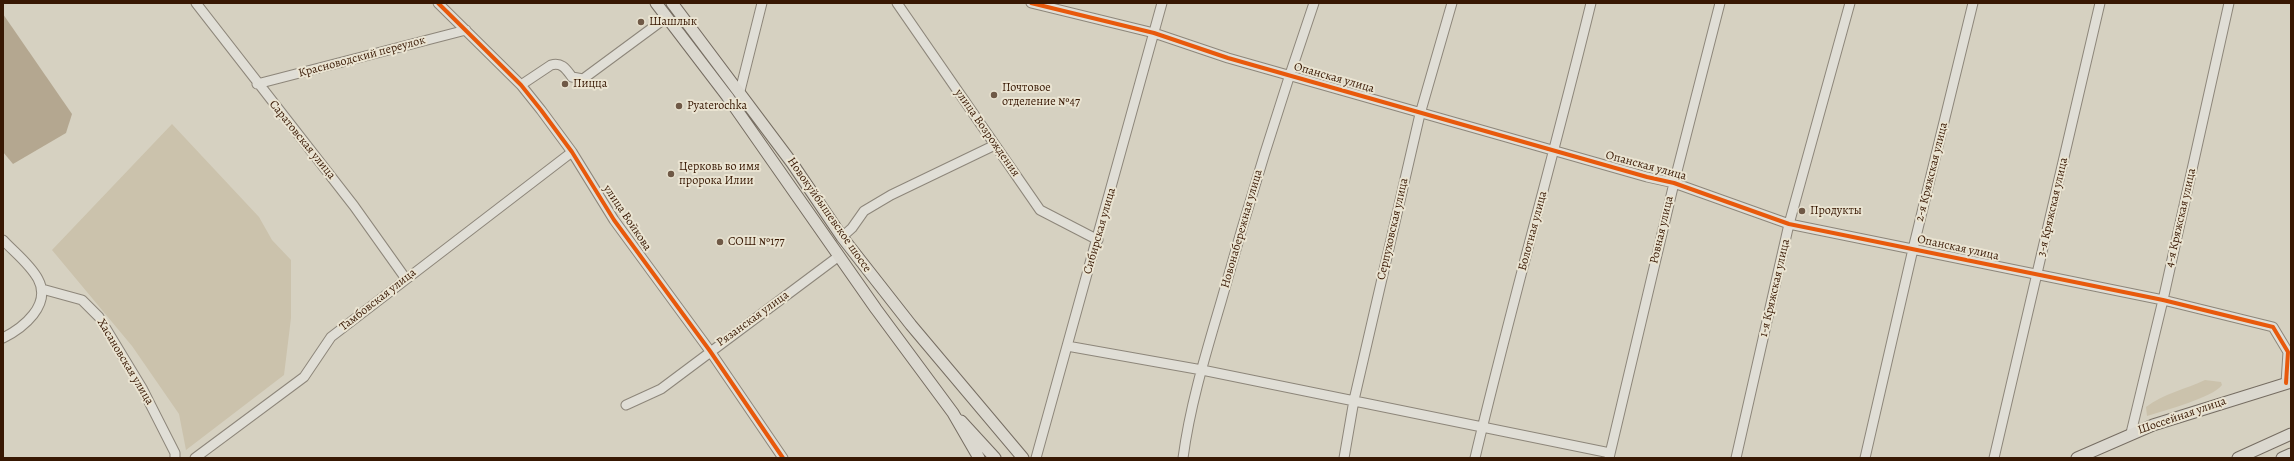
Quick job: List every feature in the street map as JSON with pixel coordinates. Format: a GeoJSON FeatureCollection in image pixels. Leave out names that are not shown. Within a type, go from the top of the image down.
{"type":"FeatureCollection","features":[{"type":"Feature","properties":{"kind":"main road","name":"Новокуйбышевское шоссе"},"geometry":{"type":"LineString","coordinates":[[656,3],[727,96],[839,256],[953,413],[979,458]]}},
{"type":"Feature","properties":{"kind":"main road","name":"Новокуйбышевское шоссе"},"geometry":{"type":"LineString","coordinates":[[672,3],[740,91],[792,163],[842,237],[911,325],[1023,458]]}},
{"type":"Feature","properties":{"kind":"main road","name":"Шоссейная улица"},"geometry":{"type":"LineString","coordinates":[[2076,458],[2131,433],[2288,382]]}},
{"type":"Feature","properties":{"kind":"main road","name":"Новокуйбышевское шоссе"},"geometry":{"type":"LineString","coordinates":[[953,413],[981,441],[994,458]]}},
{"type":"Feature","properties":{"kind":"main road"},"geometry":{"type":"LineString","coordinates":[[2238,458],[2291,434]]}},
{"type":"Feature","properties":{"kind":"main road"},"geometry":{"type":"LineString","coordinates":[[2282,458],[2291,454]]}},
{"type":"Feature","properties":{"kind":"street","name":"Саратовская улица"},"geometry":{"type":"LineString","coordinates":[[196,3],[257,84],[354,206],[406,279]]}},
{"type":"Feature","properties":{"kind":"street","name":"улица Войкова"},"geometry":{"type":"LineString","coordinates":[[438,3],[521,85],[572,152],[614,220],[710,351],[784,458]]}},
{"type":"Feature","properties":{"kind":"street"},"geometry":{"type":"LineString","coordinates":[[740,91],[762,3]]}},
{"type":"Feature","properties":{"kind":"street","name":"улица Возрождения"},"geometry":{"type":"LineString","coordinates":[[897,3],[1040,210],[1098,240]]}},
{"type":"Feature","properties":{"kind":"street","name":"Опанская улица"},"geometry":{"type":"LineString","coordinates":[[1031,3],[1154,33],[1228,58],[1420,114],[1674,183],[1789,224],[2163,300],[2273,327],[2288,352]]}},
{"type":"Feature","properties":{"kind":"street","name":"Сибирская улица"},"geometry":{"type":"LineString","coordinates":[[1036,458],[1098,240],[1162,3]]}},
{"type":"Feature","properties":{"kind":"street","name":"Новонабережная улица"},"geometry":{"type":"LineString","coordinates":[[1182,458],[1202,370],[1240,231],[1289,75],[1314,3]]}},
{"type":"Feature","properties":{"kind":"street","name":"Серпуховская улица"},"geometry":{"type":"LineString","coordinates":[[1344,458],[1354,400],[1420,114],[1452,3]]}},
{"type":"Feature","properties":{"kind":"street","name":"Болотная улица"},"geometry":{"type":"LineString","coordinates":[[1475,458],[1503,340],[1555,151],[1591,3]]}},
{"type":"Feature","properties":{"kind":"street","name":"Ровная улица"},"geometry":{"type":"LineString","coordinates":[[1609,456],[1674,183],[1720,3]]}},
{"type":"Feature","properties":{"kind":"street","name":"1-я Кряжская улица"},"geometry":{"type":"LineString","coordinates":[[1736,458],[1789,224],[1850,3]]}},
{"type":"Feature","properties":{"kind":"street","name":"2-я Кряжская улица"},"geometry":{"type":"LineString","coordinates":[[1865,458],[1913,249],[1974,3]]}},
{"type":"Feature","properties":{"kind":"street","name":"3-я Кряжская улица"},"geometry":{"type":"LineString","coordinates":[[1994,458],[2038,275],[2100,3]]}},
{"type":"Feature","properties":{"kind":"street","name":"4-я Кряжская улица"},"geometry":{"type":"LineString","coordinates":[[2131,433],[2163,300],[2229,3]]}},
{"type":"Feature","properties":{"kind":"street"},"geometry":{"type":"LineString","coordinates":[[521,85],[551,64],[556,63],[563,66],[572,77],[583,79],[667,17]]}},
{"type":"Feature","properties":{"kind":"street","name":"Красноводский переулок"},"geometry":{"type":"LineString","coordinates":[[257,84],[466,30]]}},
{"type":"Feature","properties":{"kind":"street"},"geometry":{"type":"LineString","coordinates":[[842,237],[864,211],[891,195],[995,145]]}},
{"type":"Feature","properties":{"kind":"street","name":"Тамбовская улица"},"geometry":{"type":"LineString","coordinates":[[195,458],[304,377],[331,337],[572,152]]}},
{"type":"Feature","properties":{"kind":"street"},"geometry":{"type":"LineString","coordinates":[[3,240],[38,279],[42,289],[40,302],[33,317],[20,328],[3,338]]}},
{"type":"Feature","properties":{"kind":"street","name":"Рязанская улица"},"geometry":{"type":"LineString","coordinates":[[626,405],[661,389],[839,256]]}},
{"type":"Feature","properties":{"kind":"street","name":"Хасановская улица"},"geometry":{"type":"LineString","coordinates":[[42,289],[82,300],[99,316],[142,388],[175,452],[176,458]]}},
{"type":"Feature","properties":{"kind":"street"},"geometry":{"type":"LineString","coordinates":[[2288,382],[2288,352],[2291,342]]}},
{"type":"Feature","properties":{"kind":"street"},"geometry":{"type":"LineString","coordinates":[[1067,346],[1202,370],[1483,426],[1609,456]]}},
{"type":"Feature","properties":{"kind":"shaded area"},"geometry":{"type":"Polygon","coordinates":[[[3,14],[72,114],[66,133],[13,164],[3,152],[3,14]]]}},
{"type":"Feature","properties":{"kind":"shaded area"},"geometry":{"type":"Polygon","coordinates":[[[172,124],[259,217],[272,240],[291,260],[291,318],[284,375],[186,450],[179,414],[132,346],[52,250],[172,124]]]}},
{"type":"Feature","properties":{"kind":"shaded area"},"geometry":{"type":"Polygon","coordinates":[[[2205,380],[2221,382],[2222,385],[2217,390],[2199,399],[2147,416],[2146,407],[2153,402],[2205,380]]]}},
{"type":"Feature","properties":{"kind":"cycle path"},"geometry":{"type":"LineString","coordinates":[[438,3],[521,85],[541,110],[572,152],[614,220],[710,351],[783,458]]}},
{"type":"Feature","properties":{"kind":"cycle path"},"geometry":{"type":"LineString","coordinates":[[1031,3],[1154,33],[1228,58],[1647,177],[1674,183],[1789,224],[2163,300],[2273,327],[2288,352],[2286,383]]}},
{"type":"Feature","properties":{"kind":"place","name":"Шашлык"},"geometry":{"type":"Point","coordinates":[641,22]}},
{"type":"Feature","properties":{"kind":"place","name":"Пицца"},"geometry":{"type":"Point","coordinates":[565,84]}},
{"type":"Feature","properties":{"kind":"place","name":"Почтовое отделение №47"},"geometry":{"type":"Point","coordinates":[994,95]}},
{"type":"Feature","properties":{"kind":"place","name":"Pyaterochka"},"geometry":{"type":"Point","coordinates":[679,106]}},
{"type":"Feature","properties":{"kind":"place","name":"Церковь во имя пророка Илии"},"geometry":{"type":"Point","coordinates":[671,174]}},
{"type":"Feature","properties":{"kind":"place","name":"Продукты"},"geometry":{"type":"Point","coordinates":[1802,211]}},
{"type":"Feature","properties":{"kind":"place","name":"СОШ №177"},"geometry":{"type":"Point","coordinates":[720,242]}}]}
